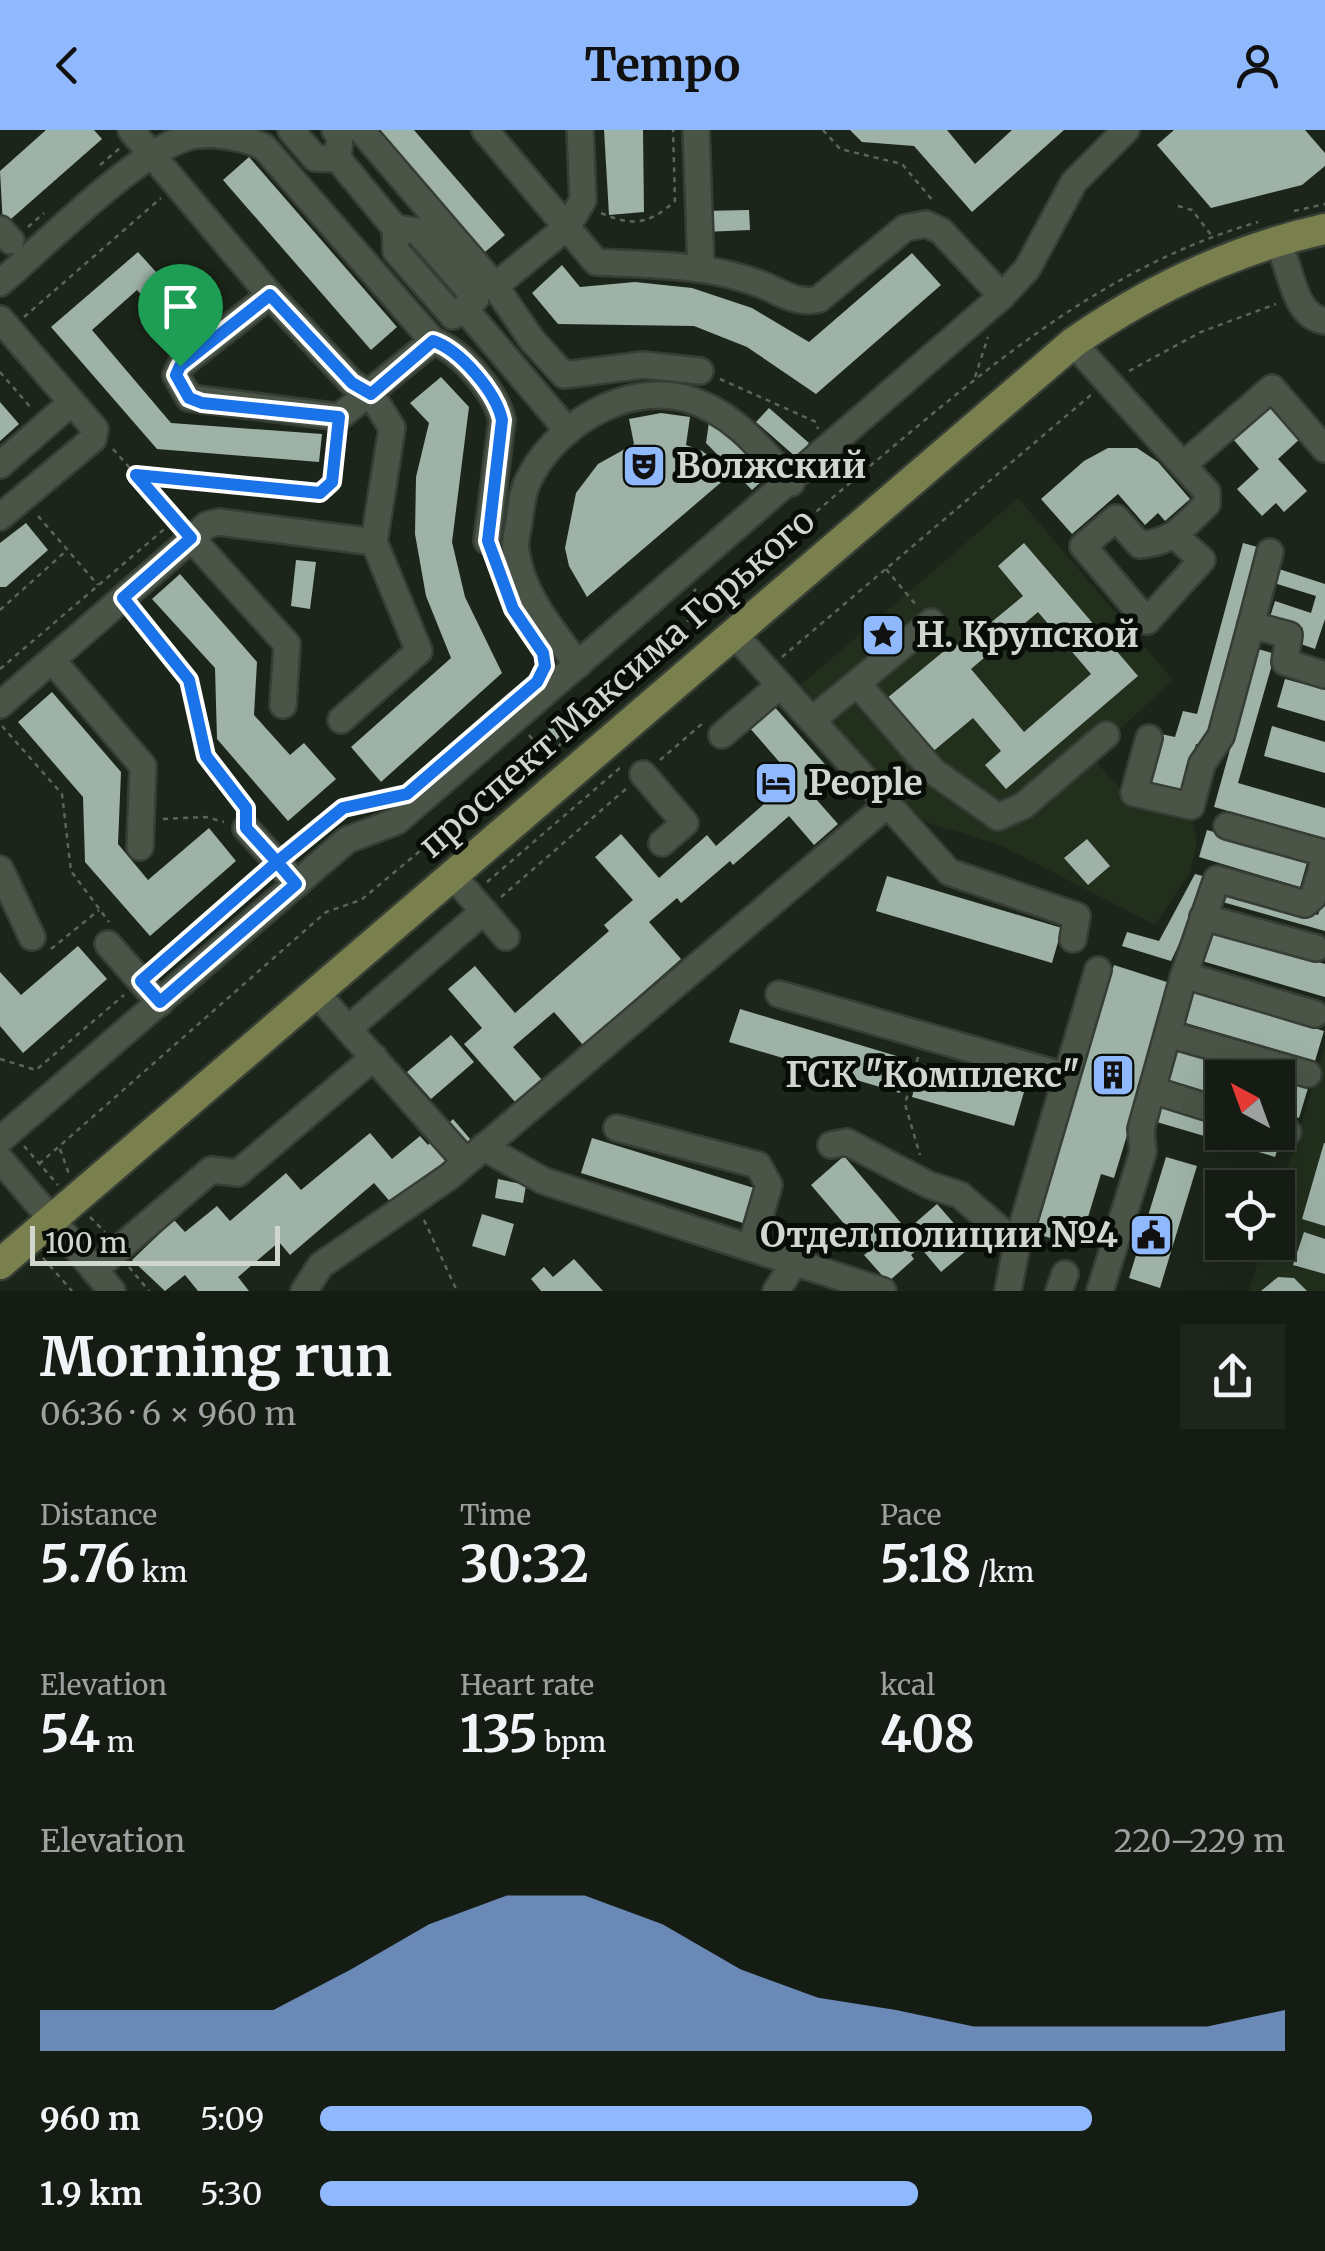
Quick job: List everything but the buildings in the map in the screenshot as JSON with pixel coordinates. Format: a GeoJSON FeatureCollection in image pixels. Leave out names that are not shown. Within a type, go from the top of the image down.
{"type":"FeatureCollection","features":[{"type":"Feature","properties":{"kind":"main road","name":"проспект Максима Горького"},"geometry":{"type":"LineString","coordinates":[[0,1283],[56,1225],[321,998],[467,892],[738,638],[1118,311],[1203,269],[1278,239],[1325,229]]}},
{"type":"Feature","properties":{"kind":"main road","name":"проспект Максима Горького"},"geometry":{"type":"LineString","coordinates":[[1079,348],[1194,291],[1284,258],[1325,248]]}},
{"type":"Feature","properties":{"kind":"main road","name":"проспект Максима Горького"},"geometry":{"type":"LineString","coordinates":[[0,1264],[56,1225]]}},
{"type":"Feature","properties":{"kind":"street"},"geometry":{"type":"LineString","coordinates":[[132,130],[270,295],[352,383],[371,394],[392,428],[374,542],[418,650],[341,720]]}},
{"type":"Feature","properties":{"kind":"street"},"geometry":{"type":"LineString","coordinates":[[291,130],[314,158],[338,158]]}},
{"type":"Feature","properties":{"kind":"street"},"geometry":{"type":"LineString","coordinates":[[335,130],[340,136],[338,158],[396,228],[396,251],[453,316],[464,308],[568,431]]}},
{"type":"Feature","properties":{"kind":"street"},"geometry":{"type":"LineString","coordinates":[[361,130],[495,286],[532,340],[564,375],[643,365],[710,375]]}},
{"type":"Feature","properties":{"kind":"street"},"geometry":{"type":"LineString","coordinates":[[485,130],[596,262],[700,268],[757,283],[804,303],[819,299],[905,228],[926,224],[941,232],[1002,296]]}},
{"type":"Feature","properties":{"kind":"street"},"geometry":{"type":"LineString","coordinates":[[495,286],[567,227],[583,200],[580,130]]}},
{"type":"Feature","properties":{"kind":"street"},"geometry":{"type":"LineString","coordinates":[[696,130],[700,268]]}},
{"type":"Feature","properties":{"kind":"street"},"geometry":{"type":"LineString","coordinates":[[0,1140],[347,840],[397,821],[791,483],[815,454],[1002,296],[1026,269],[1074,182],[1110,135]]}},
{"type":"Feature","properties":{"kind":"street"},"geometry":{"type":"LineString","coordinates":[[0,283],[152,154],[186,136],[246,137],[264,146],[433,341],[450,346],[499,406],[502,420],[488,541]]}},
{"type":"Feature","properties":{"kind":"street"},"geometry":{"type":"LineString","coordinates":[[1284,258],[1304,311],[1313,319],[1325,320]]}},
{"type":"Feature","properties":{"kind":"street"},"geometry":{"type":"LineString","coordinates":[[270,295],[180,366],[176,375],[180,388],[202,403],[339,417],[433,341]]}},
{"type":"Feature","properties":{"kind":"street"},"geometry":{"type":"LineString","coordinates":[[0,517],[92,438],[96,429],[5,324]]}},
{"type":"Feature","properties":{"kind":"street"},"geometry":{"type":"LineString","coordinates":[[1079,348],[1207,492],[1206,504],[1174,535],[1168,542],[1140,544],[1116,518],[1082,546],[1146,620],[1202,560],[1174,535]]}},
{"type":"Feature","properties":{"kind":"street"},"geometry":{"type":"LineString","coordinates":[[1182,465],[1272,388],[1325,449]]}},
{"type":"Feature","properties":{"kind":"street"},"geometry":{"type":"LineString","coordinates":[[578,665],[531,601],[515,549],[525,485],[546,451],[568,431],[606,405],[643,395],[683,398],[718,412],[747,432],[791,483]]}},
{"type":"Feature","properties":{"kind":"street"},"geometry":{"type":"LineString","coordinates":[[0,465],[72,402]]}},
{"type":"Feature","properties":{"kind":"street"},"geometry":{"type":"LineString","coordinates":[[0,705],[52,660],[183,529],[219,522],[374,542]]}},
{"type":"Feature","properties":{"kind":"street"},"geometry":{"type":"LineString","coordinates":[[183,529],[287,644],[283,706]]}},
{"type":"Feature","properties":{"kind":"street"},"geometry":{"type":"LineString","coordinates":[[1148,738],[1134,793],[1191,806],[1202,764],[1220,736],[1270,552]]}},
{"type":"Feature","properties":{"kind":"street"},"geometry":{"type":"LineString","coordinates":[[812,720],[930,622]]}},
{"type":"Feature","properties":{"kind":"street"},"geometry":{"type":"LineString","coordinates":[[1251,624],[1289,635],[1285,662],[1323,667]]}},
{"type":"Feature","properties":{"kind":"street"},"geometry":{"type":"LineString","coordinates":[[738,638],[776,675],[949,872],[1077,916],[1072,940]]}},
{"type":"Feature","properties":{"kind":"street"},"geometry":{"type":"LineString","coordinates":[[52,660],[144,766],[140,846]]}},
{"type":"Feature","properties":{"kind":"street"},"geometry":{"type":"LineString","coordinates":[[712,730],[776,675]]}},
{"type":"Feature","properties":{"kind":"street"},"geometry":{"type":"LineString","coordinates":[[857,683],[933,771],[998,817],[1022,806],[1106,735]]}},
{"type":"Feature","properties":{"kind":"street"},"geometry":{"type":"LineString","coordinates":[[643,774],[686,823],[662,843]]}},
{"type":"Feature","properties":{"kind":"street"},"geometry":{"type":"LineString","coordinates":[[310,1290],[321,1265],[474,1155],[888,804]]}},
{"type":"Feature","properties":{"kind":"street"},"geometry":{"type":"LineString","coordinates":[[1100,1291],[1143,1152],[1142,1129],[1184,976],[1217,879],[1305,904],[1313,897],[1324,862],[1320,852],[1227,826]]}},
{"type":"Feature","properties":{"kind":"street"},"geometry":{"type":"LineString","coordinates":[[246,828],[296,884]]}},
{"type":"Feature","properties":{"kind":"street"},"geometry":{"type":"LineString","coordinates":[[0,869],[32,937]]}},
{"type":"Feature","properties":{"kind":"street"},"geometry":{"type":"LineString","coordinates":[[348,1029],[467,892],[506,937]]}},
{"type":"Feature","properties":{"kind":"street"},"geometry":{"type":"LineString","coordinates":[[1203,917],[1316,948]]}},
{"type":"Feature","properties":{"kind":"street"},"geometry":{"type":"LineString","coordinates":[[108,944],[160,1002]]}},
{"type":"Feature","properties":{"kind":"street"},"geometry":{"type":"LineString","coordinates":[[1008,1291],[1017,1244],[1098,970]]}},
{"type":"Feature","properties":{"kind":"street"},"geometry":{"type":"LineString","coordinates":[[1184,976],[1316,1014]]}},
{"type":"Feature","properties":{"kind":"street"},"geometry":{"type":"LineString","coordinates":[[780,994],[1066,1076]]}},
{"type":"Feature","properties":{"kind":"street"},"geometry":{"type":"LineString","coordinates":[[321,998],[374,1058],[474,1155],[883,1291]]}},
{"type":"Feature","properties":{"kind":"street"},"geometry":{"type":"LineString","coordinates":[[1168,1034],[1308,1074]]}},
{"type":"Feature","properties":{"kind":"street"},"geometry":{"type":"LineString","coordinates":[[94,1270],[211,1170],[238,1173],[374,1058]]}},
{"type":"Feature","properties":{"kind":"street"},"geometry":{"type":"LineString","coordinates":[[1152,1090],[1205,1107]]}},
{"type":"Feature","properties":{"kind":"street"},"geometry":{"type":"LineString","coordinates":[[617,1128],[758,1165],[769,1184],[751,1247]]}},
{"type":"Feature","properties":{"kind":"street"},"geometry":{"type":"LineString","coordinates":[[831,1145],[847,1142],[929,1185],[960,1194],[1017,1244]]}},
{"type":"Feature","properties":{"kind":"street"},"geometry":{"type":"LineString","coordinates":[[0,1159],[112,1291]]}},
{"type":"Feature","properties":{"kind":"street"},"geometry":{"type":"LineString","coordinates":[[776,1291],[796,1261]]}},
{"type":"Feature","properties":{"kind":"path"},"geometry":{"type":"LineString","coordinates":[[583,200],[614,218],[655,220],[675,202],[672,130]]}},
{"type":"Feature","properties":{"kind":"path"},"geometry":{"type":"LineString","coordinates":[[824,130],[840,149],[902,164],[942,212],[941,232]]}},
{"type":"Feature","properties":{"kind":"path"},"geometry":{"type":"LineString","coordinates":[[5,324],[178,184]]}},
{"type":"Feature","properties":{"kind":"path"},"geometry":{"type":"LineString","coordinates":[[1283,214],[1325,204]]}},
{"type":"Feature","properties":{"kind":"path"},"geometry":{"type":"LineString","coordinates":[[1178,206],[1192,210],[1212,236]]}},
{"type":"Feature","properties":{"kind":"path"},"geometry":{"type":"LineString","coordinates":[[59,1146],[69,1172],[60,1184],[40,1164],[59,1146],[326,912],[361,900],[502,782],[522,775],[578,727],[587,709],[696,612],[1024,339],[1120,277],[1212,236],[1268,219]]}},
{"type":"Feature","properties":{"kind":"path"},"geometry":{"type":"LineString","coordinates":[[1114,380],[1201,332],[1292,298]]}},
{"type":"Feature","properties":{"kind":"path"},"geometry":{"type":"LineString","coordinates":[[0,372],[46,425]]}},
{"type":"Feature","properties":{"kind":"path"},"geometry":{"type":"LineString","coordinates":[[710,375],[816,422],[815,454]]}},
{"type":"Feature","properties":{"kind":"path"},"geometry":{"type":"LineString","coordinates":[[776,675],[884,568],[1102,387]]}},
{"type":"Feature","properties":{"kind":"path"},"geometry":{"type":"LineString","coordinates":[[136,475],[320,493],[332,482],[339,417]]}},
{"type":"Feature","properties":{"kind":"path"},"geometry":{"type":"LineString","coordinates":[[0,670],[112,596],[183,529],[96,429]]}},
{"type":"Feature","properties":{"kind":"path"},"geometry":{"type":"LineString","coordinates":[[24,500],[189,680],[206,756],[246,808],[246,828],[206,817],[142,820]]}},
{"type":"Feature","properties":{"kind":"path"},"geometry":{"type":"LineString","coordinates":[[0,610],[68,550]]}},
{"type":"Feature","properties":{"kind":"path"},"geometry":{"type":"LineString","coordinates":[[884,568],[913,601]]}},
{"type":"Feature","properties":{"kind":"path"},"geometry":{"type":"LineString","coordinates":[[680,606],[698,591]]}},
{"type":"Feature","properties":{"kind":"path"},"geometry":{"type":"LineString","coordinates":[[0,602],[8,603]]}},
{"type":"Feature","properties":{"kind":"path"},"geometry":{"type":"LineString","coordinates":[[0,724],[62,794],[72,870],[109,920],[108,944]]}},
{"type":"Feature","properties":{"kind":"path"},"geometry":{"type":"LineString","coordinates":[[524,730],[546,754]]}},
{"type":"Feature","properties":{"kind":"path"},"geometry":{"type":"LineString","coordinates":[[467,892],[712,730]]}},
{"type":"Feature","properties":{"kind":"path"},"geometry":{"type":"LineString","coordinates":[[467,892],[616,769],[631,763],[643,774]]}},
{"type":"Feature","properties":{"kind":"path"},"geometry":{"type":"LineString","coordinates":[[0,1059],[36,1070],[343,808],[391,797]]}},
{"type":"Feature","properties":{"kind":"path"},"geometry":{"type":"LineString","coordinates":[[32,937],[47,952],[100,909]]}},
{"type":"Feature","properties":{"kind":"path"},"geometry":{"type":"LineString","coordinates":[[924,1036],[905,1104],[929,1185]]}},
{"type":"Feature","properties":{"kind":"path"},"geometry":{"type":"LineString","coordinates":[[413,1199],[457,1291]]}},
{"type":"Feature","properties":{"kind":"path"},"geometry":{"type":"LineString","coordinates":[[88,1216],[106,1233]]}},
{"type":"Feature","properties":{"kind":"path"},"geometry":{"type":"LineString","coordinates":[[42,1257],[67,1290]]}},
{"type":"Feature","properties":{"kind":"shaded area"},"geometry":{"type":"Polygon","coordinates":[[[1018,498],[1173,680],[1091,756],[1130,800],[1192,817],[1197,842],[1190,872],[1155,925],[1000,845],[916,819],[801,685],[1018,498]]]}},
{"type":"Feature","properties":{"kind":"shaded area"},"geometry":{"type":"Polygon","coordinates":[[[1325,1047],[1325,1291],[1249,1291],[1259,1260],[1295,1260],[1295,1170],[1287,1170],[1325,1047]]]}},
{"type":"Feature","properties":{"kind":"place","name":"Волжский"},"geometry":{"type":"Point","coordinates":[644,466]}},
{"type":"Feature","properties":{"kind":"place","name":"Н. Крупской"},"geometry":{"type":"Point","coordinates":[883,635]}},
{"type":"Feature","properties":{"kind":"place","name":"People"},"geometry":{"type":"Point","coordinates":[776,783]}},
{"type":"Feature","properties":{"kind":"place","name":"ГСК \"Комплекс\""},"geometry":{"type":"Point","coordinates":[1113,1075]}},
{"type":"Feature","properties":{"kind":"place","name":"Отдел полиции №4"},"geometry":{"type":"Point","coordinates":[1151,1235]}},
{"type":"Feature","properties":{"kind":"route"},"geometry":{"type":"LineString","coordinates":[[180,366],[176,375],[180,388],[189,398],[202,403],[339,417],[332,482],[320,493],[136,475],[191,538],[123,598],[189,680],[206,756],[246,808],[246,828],[277,862],[141,981],[160,1002],[296,884],[277,862],[343,808],[407,794],[537,682],[545,666],[543,653],[513,609],[488,541],[493,464],[502,420],[499,406],[450,346],[433,341],[371,394],[352,383],[270,295],[180,366]]}}]}
